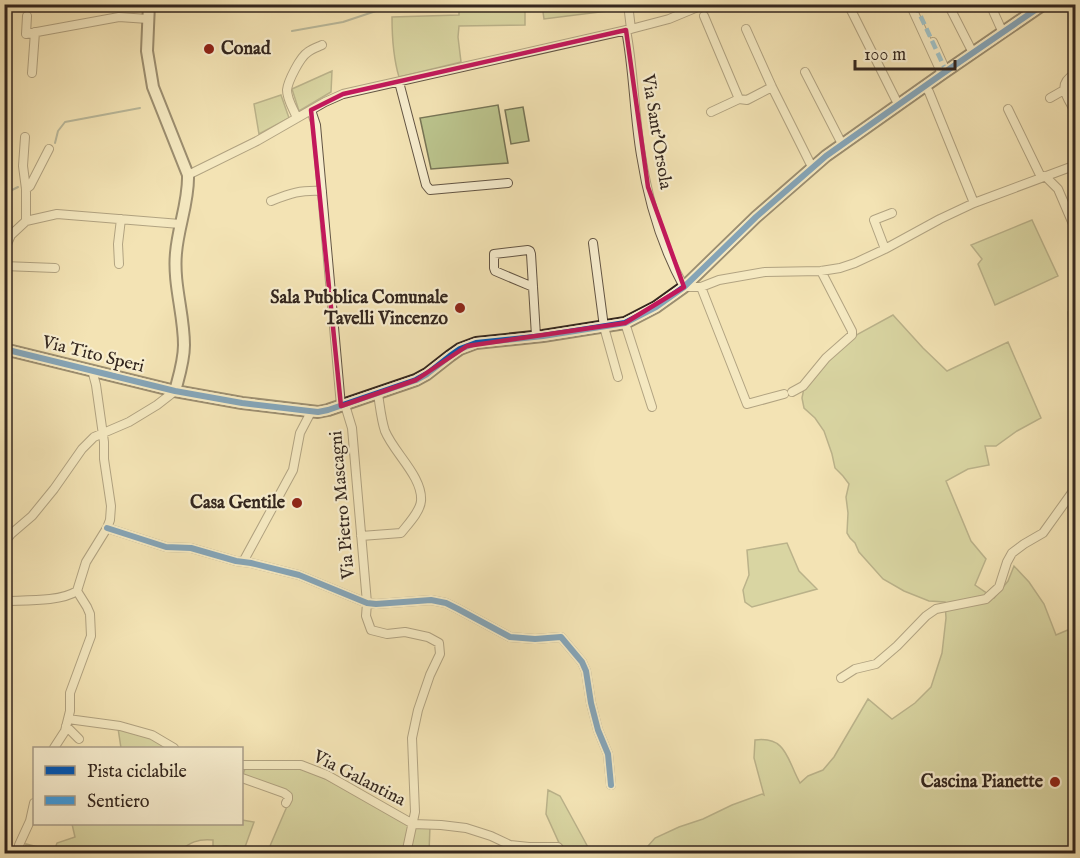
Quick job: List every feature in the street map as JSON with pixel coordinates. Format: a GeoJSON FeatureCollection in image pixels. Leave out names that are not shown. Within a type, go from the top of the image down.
{"type":"FeatureCollection","features":[{"type":"Feature","properties":{"kind":"street"},"geometry":{"type":"LineString","coordinates":[[4,543],[8,534],[32,516],[82,449],[94,437],[129,422],[175,391],[184,357],[176,254],[188,190],[188,175],[153,87],[147,51],[150,4]]}},
{"type":"Feature","properties":{"kind":"street","name":"Via Sant'Orsola"},"geometry":{"type":"LineString","coordinates":[[628,4],[641,154],[648,187],[672,266],[684,287]]}},
{"type":"Feature","properties":{"kind":"street"},"geometry":{"type":"LineString","coordinates":[[188,175],[257,141],[343,94],[629,30],[669,19],[705,4]]}},
{"type":"Feature","properties":{"kind":"street"},"geometry":{"type":"LineString","coordinates":[[848,4],[898,104]]}},
{"type":"Feature","properties":{"kind":"street"},"geometry":{"type":"LineString","coordinates":[[910,4],[944,72]]}},
{"type":"Feature","properties":{"kind":"street"},"geometry":{"type":"LineString","coordinates":[[915,4],[944,72]]}},
{"type":"Feature","properties":{"kind":"street"},"geometry":{"type":"LineString","coordinates":[[948,4],[973,53]]}},
{"type":"Feature","properties":{"kind":"street"},"geometry":{"type":"LineString","coordinates":[[990,4],[1003,33]]}},
{"type":"Feature","properties":{"kind":"street","name":"Via Tito Speri"},"geometry":{"type":"LineString","coordinates":[[4,349],[175,391],[242,404],[311,412],[328,410],[416,380],[450,356],[476,343],[625,323],[656,307],[684,287],[756,217],[812,167],[842,144],[1044,4]]}},
{"type":"Feature","properties":{"kind":"street"},"geometry":{"type":"LineString","coordinates":[[27,16],[26,34],[119,17],[148,19]]}},
{"type":"Feature","properties":{"kind":"street"},"geometry":{"type":"LineString","coordinates":[[704,16],[739,99]]}},
{"type":"Feature","properties":{"kind":"street"},"geometry":{"type":"LineString","coordinates":[[747,29],[772,87],[812,167]]}},
{"type":"Feature","properties":{"kind":"street"},"geometry":{"type":"LineString","coordinates":[[32,73],[35,32]]}},
{"type":"Feature","properties":{"kind":"street"},"geometry":{"type":"LineString","coordinates":[[297,118],[287,91],[301,59],[307,52],[322,45]]}},
{"type":"Feature","properties":{"kind":"street"},"geometry":{"type":"LineString","coordinates":[[805,72],[842,144]]}},
{"type":"Feature","properties":{"kind":"street"},"geometry":{"type":"LineString","coordinates":[[1076,73],[1065,80],[1063,85],[1076,113]]}},
{"type":"Feature","properties":{"kind":"street"},"geometry":{"type":"LineString","coordinates":[[399,82],[426,185],[430,190],[508,183]]}},
{"type":"Feature","properties":{"kind":"street"},"geometry":{"type":"LineString","coordinates":[[925,86],[974,203]]}},
{"type":"Feature","properties":{"kind":"street"},"geometry":{"type":"LineString","coordinates":[[711,112],[739,99],[747,100],[772,87]]}},
{"type":"Feature","properties":{"kind":"street"},"geometry":{"type":"LineString","coordinates":[[1050,98],[1064,90]]}},
{"type":"Feature","properties":{"kind":"street"},"geometry":{"type":"LineString","coordinates":[[1008,109],[1043,177],[1058,189],[1076,231]]}},
{"type":"Feature","properties":{"kind":"street","name":"Via Pietro Mascagni"},"geometry":{"type":"LineString","coordinates":[[311,110],[316,125],[343,405],[352,428],[367,603],[366,616],[371,630],[387,634],[405,632],[428,637],[439,643],[440,654],[420,702],[412,738],[415,812],[413,824]]}},
{"type":"Feature","properties":{"kind":"street"},"geometry":{"type":"LineString","coordinates":[[25,136],[23,166],[26,221]]}},
{"type":"Feature","properties":{"kind":"street"},"geometry":{"type":"LineString","coordinates":[[26,189],[30,186],[49,149]]}},
{"type":"Feature","properties":{"kind":"street"},"geometry":{"type":"LineString","coordinates":[[684,287],[701,286],[719,280],[765,272],[821,271],[840,268],[885,249],[974,203],[1076,165]]}},
{"type":"Feature","properties":{"kind":"street"},"geometry":{"type":"LineString","coordinates":[[1058,189],[1062,171]]}},
{"type":"Feature","properties":{"kind":"street"},"geometry":{"type":"LineString","coordinates":[[271,201],[291,193],[322,191]]}},
{"type":"Feature","properties":{"kind":"street"},"geometry":{"type":"LineString","coordinates":[[885,249],[874,220],[892,213]]}},
{"type":"Feature","properties":{"kind":"street"},"geometry":{"type":"LineString","coordinates":[[4,251],[11,235],[26,221],[57,214],[180,224]]}},
{"type":"Feature","properties":{"kind":"street"},"geometry":{"type":"LineString","coordinates":[[119,264],[120,219]]}},
{"type":"Feature","properties":{"kind":"street"},"geometry":{"type":"LineString","coordinates":[[593,243],[604,327],[618,376]]}},
{"type":"Feature","properties":{"kind":"street"},"geometry":{"type":"LineString","coordinates":[[533,287],[495,271],[494,254],[530,251],[533,287],[536,336]]}},
{"type":"Feature","properties":{"kind":"street"},"geometry":{"type":"LineString","coordinates":[[4,266],[55,267]]}},
{"type":"Feature","properties":{"kind":"street"},"geometry":{"type":"LineString","coordinates":[[702,270],[708,276],[719,280]]}},
{"type":"Feature","properties":{"kind":"street"},"geometry":{"type":"LineString","coordinates":[[701,286],[747,404],[788,393],[802,386],[826,358],[852,335],[821,271]]}},
{"type":"Feature","properties":{"kind":"street"},"geometry":{"type":"LineString","coordinates":[[625,323],[652,406]]}},
{"type":"Feature","properties":{"kind":"street"},"geometry":{"type":"LineString","coordinates":[[4,601],[43,600],[77,591],[89,554],[107,528],[111,506],[104,459],[104,442],[92,370]]}},
{"type":"Feature","properties":{"kind":"street"},"geometry":{"type":"LineString","coordinates":[[361,536],[401,533],[421,504],[420,490],[415,478],[385,431],[378,394]]}},
{"type":"Feature","properties":{"kind":"street"},"geometry":{"type":"LineString","coordinates":[[243,562],[293,470],[300,433],[311,412]]}},
{"type":"Feature","properties":{"kind":"street"},"geometry":{"type":"LineString","coordinates":[[840,678],[855,669],[876,664],[936,609],[986,599],[999,587],[1012,553],[1043,533],[1076,487]]}},
{"type":"Feature","properties":{"kind":"street"},"geometry":{"type":"LineString","coordinates":[[107,528],[166,548],[191,548],[298,575],[367,603],[431,600],[446,603],[510,637],[535,639],[561,637],[582,662],[586,671],[598,730],[608,754],[611,785]]}},
{"type":"Feature","properties":{"kind":"street"},"geometry":{"type":"LineString","coordinates":[[55,747],[65,731],[70,693],[91,636],[90,615],[77,591]]}},
{"type":"Feature","properties":{"kind":"street"},"geometry":{"type":"LineString","coordinates":[[67,722],[79,739]]}},
{"type":"Feature","properties":{"kind":"street"},"geometry":{"type":"LineString","coordinates":[[67,722],[120,726],[152,735],[172,747]]}},
{"type":"Feature","properties":{"kind":"street","name":"Via Galantina"},"geometry":{"type":"LineString","coordinates":[[243,765],[301,765],[327,775],[413,824],[466,828],[510,845],[528,848],[558,847],[563,854]]}},
{"type":"Feature","properties":{"kind":"street"},"geometry":{"type":"LineString","coordinates":[[243,778],[284,793],[288,796],[286,802]]}},
{"type":"Feature","properties":{"kind":"street"},"geometry":{"type":"LineString","coordinates":[[19,854],[33,808]]}},
{"type":"Feature","properties":{"kind":"street"},"geometry":{"type":"LineString","coordinates":[[406,854],[413,824]]}},
{"type":"Feature","properties":{"kind":"highlighted area"},"geometry":{"type":"Polygon","coordinates":[[[626,30],[648,187],[684,287],[625,323],[467,346],[416,380],[341,406],[311,110],[343,94],[626,30]]]}},
{"type":"Feature","properties":{"kind":"green space"},"geometry":{"type":"Polygon","coordinates":[[[459,5],[525,5],[525,25],[459,26],[461,62],[399,77],[393,47],[392,17],[459,15],[459,5]]]}},
{"type":"Feature","properties":{"kind":"green space"},"geometry":{"type":"Polygon","coordinates":[[[542,5],[614,5],[615,10],[544,19],[542,5]]]}},
{"type":"Feature","properties":{"kind":"green space"},"geometry":{"type":"Polygon","coordinates":[[[332,71],[331,92],[299,111],[292,89],[332,71]]]}},
{"type":"Feature","properties":{"kind":"green space"},"geometry":{"type":"Polygon","coordinates":[[[281,95],[289,118],[259,134],[254,104],[281,95]]]}},
{"type":"Feature","properties":{"kind":"green space"},"geometry":{"type":"Polygon","coordinates":[[[498,105],[508,163],[431,169],[420,118],[498,105]]]}},
{"type":"Feature","properties":{"kind":"green space"},"geometry":{"type":"Polygon","coordinates":[[[523,107],[529,141],[511,144],[505,110],[523,107]]]}},
{"type":"Feature","properties":{"kind":"green space"},"geometry":{"type":"Polygon","coordinates":[[[1032,220],[1058,276],[995,305],[978,264],[982,259],[971,245],[1032,220]]]}},
{"type":"Feature","properties":{"kind":"green space"},"geometry":{"type":"Polygon","coordinates":[[[1075,308],[1076,404],[1072,406],[1068,312],[1075,308]]]}},
{"type":"Feature","properties":{"kind":"green space"},"geometry":{"type":"Polygon","coordinates":[[[893,315],[947,371],[1008,342],[1041,418],[996,446],[985,446],[989,465],[968,469],[946,481],[971,541],[986,559],[975,585],[994,598],[1008,581],[1014,566],[1029,582],[1044,604],[1056,635],[1075,627],[1075,853],[641,854],[655,838],[732,805],[764,795],[754,758],[755,740],[766,740],[780,746],[785,751],[800,783],[808,776],[823,770],[834,757],[868,699],[892,719],[915,703],[931,687],[942,653],[946,618],[945,602],[929,601],[883,579],[859,552],[847,533],[846,497],[849,484],[835,468],[824,431],[804,408],[802,398],[804,388],[829,360],[858,334],[893,315]]]}},
{"type":"Feature","properties":{"kind":"green space"},"geometry":{"type":"Polygon","coordinates":[[[787,543],[799,571],[817,589],[752,607],[745,602],[743,590],[749,575],[747,550],[787,543]]]}},
{"type":"Feature","properties":{"kind":"green space"},"geometry":{"type":"Polygon","coordinates":[[[118,728],[152,738],[167,747],[121,747],[118,728]]]}},
{"type":"Feature","properties":{"kind":"green space"},"geometry":{"type":"Polygon","coordinates":[[[246,766],[300,768],[326,779],[408,824],[430,826],[429,853],[267,853],[292,797],[288,791],[243,777],[246,766]]]}},
{"type":"Feature","properties":{"kind":"green space"},"geometry":{"type":"Polygon","coordinates":[[[548,790],[560,796],[591,853],[566,853],[560,845],[546,814],[548,790]]]}},
{"type":"Feature","properties":{"kind":"green space"},"geometry":{"type":"Polygon","coordinates":[[[243,820],[254,822],[245,847],[260,853],[240,853],[240,848],[226,846],[213,848],[213,840],[202,840],[193,842],[176,853],[25,853],[26,844],[54,851],[57,843],[75,837],[72,825],[243,825],[243,820]]]}},
{"type":"Feature","properties":{"kind":"waterway"},"geometry":{"type":"LineString","coordinates":[[292,31],[343,22],[385,8],[452,8]]}},
{"type":"Feature","properties":{"kind":"waterway"},"geometry":{"type":"LineString","coordinates":[[55,143],[58,131],[65,122],[140,108]]}},
{"type":"Feature","properties":{"kind":"waterway"},"geometry":{"type":"LineString","coordinates":[[4,194],[18,187]]}},
{"type":"Feature","properties":{"kind":"marked path"},"geometry":{"type":"LineString","coordinates":[[915,4],[946,71]]}},
{"type":"Feature","properties":{"kind":"cycle path"},"geometry":{"type":"LineString","coordinates":[[4,349],[175,391],[242,403],[318,412],[416,380],[460,349],[476,343],[543,336],[625,323],[656,307],[684,287],[756,217],[826,156],[1044,4]]}},
{"type":"Feature","properties":{"kind":"cycle path"},"geometry":{"type":"LineString","coordinates":[[107,528],[166,547],[191,548],[299,575],[367,603],[431,600],[446,603],[510,637],[535,639],[561,637],[582,662],[586,671],[598,730],[608,754],[611,785]]}},
{"type":"Feature","properties":{"kind":"place","name":"Conad"},"geometry":{"type":"Point","coordinates":[209,49]}},
{"type":"Feature","properties":{"kind":"place","name":"Sala Pubblica Comunale Tavelli Vincenzo"},"geometry":{"type":"Point","coordinates":[460,308]}},
{"type":"Feature","properties":{"kind":"place","name":"Casa Gentile"},"geometry":{"type":"Point","coordinates":[297,503]}},
{"type":"Feature","properties":{"kind":"place","name":"Cascina Pianette"},"geometry":{"type":"Point","coordinates":[1055,782]}}]}
